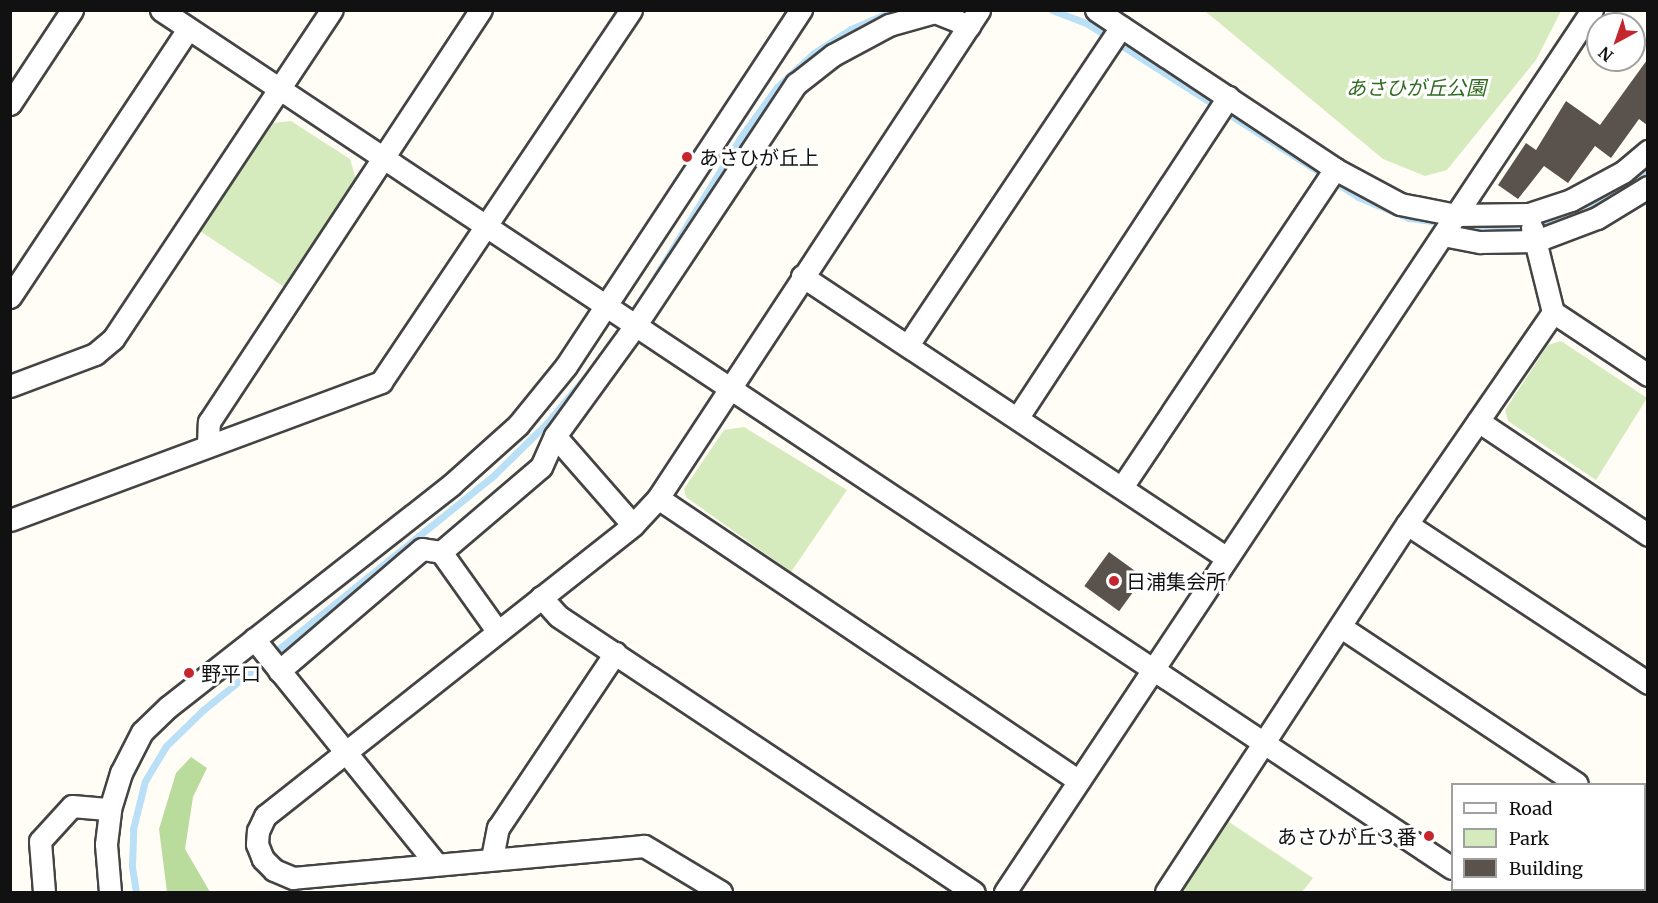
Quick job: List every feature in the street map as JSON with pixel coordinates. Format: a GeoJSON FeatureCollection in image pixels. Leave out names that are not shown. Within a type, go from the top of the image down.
{"type":"FeatureCollection","features":[{"type":"Feature","properties":{"kind":"street"},"geometry":{"type":"LineString","coordinates":[[10,104],[72,10]]}},
{"type":"Feature","properties":{"kind":"street"},"geometry":{"type":"LineString","coordinates":[[161,10],[1451,867]]}},
{"type":"Feature","properties":{"kind":"street"},"geometry":{"type":"LineString","coordinates":[[10,386],[95,354],[113,339],[333,10]]}},
{"type":"Feature","properties":{"kind":"street"},"geometry":{"type":"LineString","coordinates":[[208,445],[209,422],[482,10]]}},
{"type":"Feature","properties":{"kind":"street"},"geometry":{"type":"LineString","coordinates":[[11,520],[381,382],[631,10]]}},
{"type":"Feature","properties":{"kind":"street"},"geometry":{"type":"LineString","coordinates":[[110,892],[106,844],[110,809],[121,773],[142,732],[254,639],[451,485],[518,425],[566,366],[801,10]]}},
{"type":"Feature","properties":{"kind":"street"},"geometry":{"type":"LineString","coordinates":[[1096,10],[1335,168],[1400,204],[1456,215],[1529,214],[1571,200],[1623,172],[1647,152]]}},
{"type":"Feature","properties":{"kind":"street"},"geometry":{"type":"LineString","coordinates":[[1005,892],[1592,10]]}},
{"type":"Feature","properties":{"kind":"street"},"geometry":{"type":"LineString","coordinates":[[441,552],[540,467],[555,436],[635,326],[796,84],[833,55],[889,25],[935,12],[974,18],[658,498],[633,525],[265,816],[257,844],[262,859],[274,870],[293,878],[492,858],[644,846],[721,892]]}},
{"type":"Feature","properties":{"kind":"street"},"geometry":{"type":"LineString","coordinates":[[908,345],[1121,27]]}},
{"type":"Feature","properties":{"kind":"street"},"geometry":{"type":"LineString","coordinates":[[10,297],[188,29]]}},
{"type":"Feature","properties":{"kind":"street"},"geometry":{"type":"LineString","coordinates":[[1018,417],[1228,97]]}},
{"type":"Feature","properties":{"kind":"street"},"geometry":{"type":"LineString","coordinates":[[1122,487],[1335,168]]}},
{"type":"Feature","properties":{"kind":"street"},"geometry":{"type":"LineString","coordinates":[[1443,235],[1480,242],[1536,241],[1597,219],[1647,187]]}},
{"type":"Feature","properties":{"kind":"street"},"geometry":{"type":"LineString","coordinates":[[1529,214],[1553,312],[1647,375]]}},
{"type":"Feature","properties":{"kind":"street"},"geometry":{"type":"LineString","coordinates":[[802,276],[1018,417],[1227,558]]}},
{"type":"Feature","properties":{"kind":"street"},"geometry":{"type":"LineString","coordinates":[[1166,892],[1407,524],[1553,312]]}},
{"type":"Feature","properties":{"kind":"street"},"geometry":{"type":"LineString","coordinates":[[1478,421],[1647,535]]}},
{"type":"Feature","properties":{"kind":"street"},"geometry":{"type":"LineString","coordinates":[[555,436],[633,525]]}},
{"type":"Feature","properties":{"kind":"street"},"geometry":{"type":"LineString","coordinates":[[658,498],[1079,781]]}},
{"type":"Feature","properties":{"kind":"street"},"geometry":{"type":"LineString","coordinates":[[1407,524],[1647,683]]}},
{"type":"Feature","properties":{"kind":"street"},"geometry":{"type":"LineString","coordinates":[[279,671],[422,549],[441,552],[498,632]]}},
{"type":"Feature","properties":{"kind":"street"},"geometry":{"type":"LineString","coordinates":[[541,597],[558,616],[974,892]]}},
{"type":"Feature","properties":{"kind":"street"},"geometry":{"type":"LineString","coordinates":[[1341,627],[1575,783]]}},
{"type":"Feature","properties":{"kind":"street"},"geometry":{"type":"LineString","coordinates":[[254,639],[344,754],[436,864]]}},
{"type":"Feature","properties":{"kind":"street"},"geometry":{"type":"LineString","coordinates":[[492,858],[498,828],[615,653]]}},
{"type":"Feature","properties":{"kind":"street"},"geometry":{"type":"LineString","coordinates":[[44,892],[40,841],[72,806],[110,809]]}},
{"type":"Feature","properties":{"kind":"green space","name":"あさひが丘公園"},"geometry":{"type":"Polygon","coordinates":[[[1205,11],[1561,11],[1536,60],[1447,170],[1425,176],[1383,159],[1205,11]]]}},
{"type":"Feature","properties":{"kind":"green space"},"geometry":{"type":"Polygon","coordinates":[[[291,121],[350,159],[356,180],[284,287],[200,231],[273,123],[291,121]]]}},
{"type":"Feature","properties":{"kind":"green space"},"geometry":{"type":"Polygon","coordinates":[[[1561,341],[1647,398],[1596,480],[1508,421],[1505,410],[1548,345],[1561,341]]]}},
{"type":"Feature","properties":{"kind":"green space"},"geometry":{"type":"Polygon","coordinates":[[[744,427],[847,490],[791,572],[686,497],[684,489],[724,430],[744,427]]]}},
{"type":"Feature","properties":{"kind":"green space"},"geometry":{"type":"Polygon","coordinates":[[[191,757],[207,768],[193,797],[185,849],[210,892],[167,892],[159,829],[176,773],[191,757]]]}},
{"type":"Feature","properties":{"kind":"green space"},"geometry":{"type":"Polygon","coordinates":[[[1226,820],[1313,878],[1302,892],[1180,892],[1226,820]]]}},
{"type":"Feature","properties":{"kind":"building"},"geometry":{"type":"Polygon","coordinates":[[[1646,61],[1647,125],[1639,119],[1611,158],[1595,146],[1568,183],[1544,166],[1518,199],[1498,185],[1526,143],[1536,150],[1566,101],[1600,125],[1638,72],[1646,72],[1646,61]]]}},
{"type":"Feature","properties":{"kind":"building","name":"日浦集会所"},"geometry":{"type":"Polygon","coordinates":[[[1109,552],[1144,577],[1119,611],[1084,586],[1109,552]]]}},
{"type":"Feature","properties":{"kind":"waterway"},"geometry":{"type":"LineString","coordinates":[[651,284],[740,138],[777,87],[814,53],[851,29],[895,10]]}},
{"type":"Feature","properties":{"kind":"waterway"},"geometry":{"type":"LineString","coordinates":[[1052,10],[1088,24],[1358,197],[1409,218],[1500,230],[1569,216],[1617,193],[1648,171]]}},
{"type":"Feature","properties":{"kind":"waterway"},"geometry":{"type":"LineString","coordinates":[[136,892],[132,866],[133,829],[145,781],[166,746],[203,710],[495,474],[546,424],[588,374]]}},
{"type":"Feature","properties":{"kind":"place","name":"あさひが丘上"},"geometry":{"type":"Point","coordinates":[687,157]}},
{"type":"Feature","properties":{"kind":"place","name":"日浦集会所"},"geometry":{"type":"Point","coordinates":[1114,581]}},
{"type":"Feature","properties":{"kind":"place","name":"野平口"},"geometry":{"type":"Point","coordinates":[189,673]}},
{"type":"Feature","properties":{"kind":"place","name":"あさひが丘３番"},"geometry":{"type":"Point","coordinates":[1429,836]}}]}
